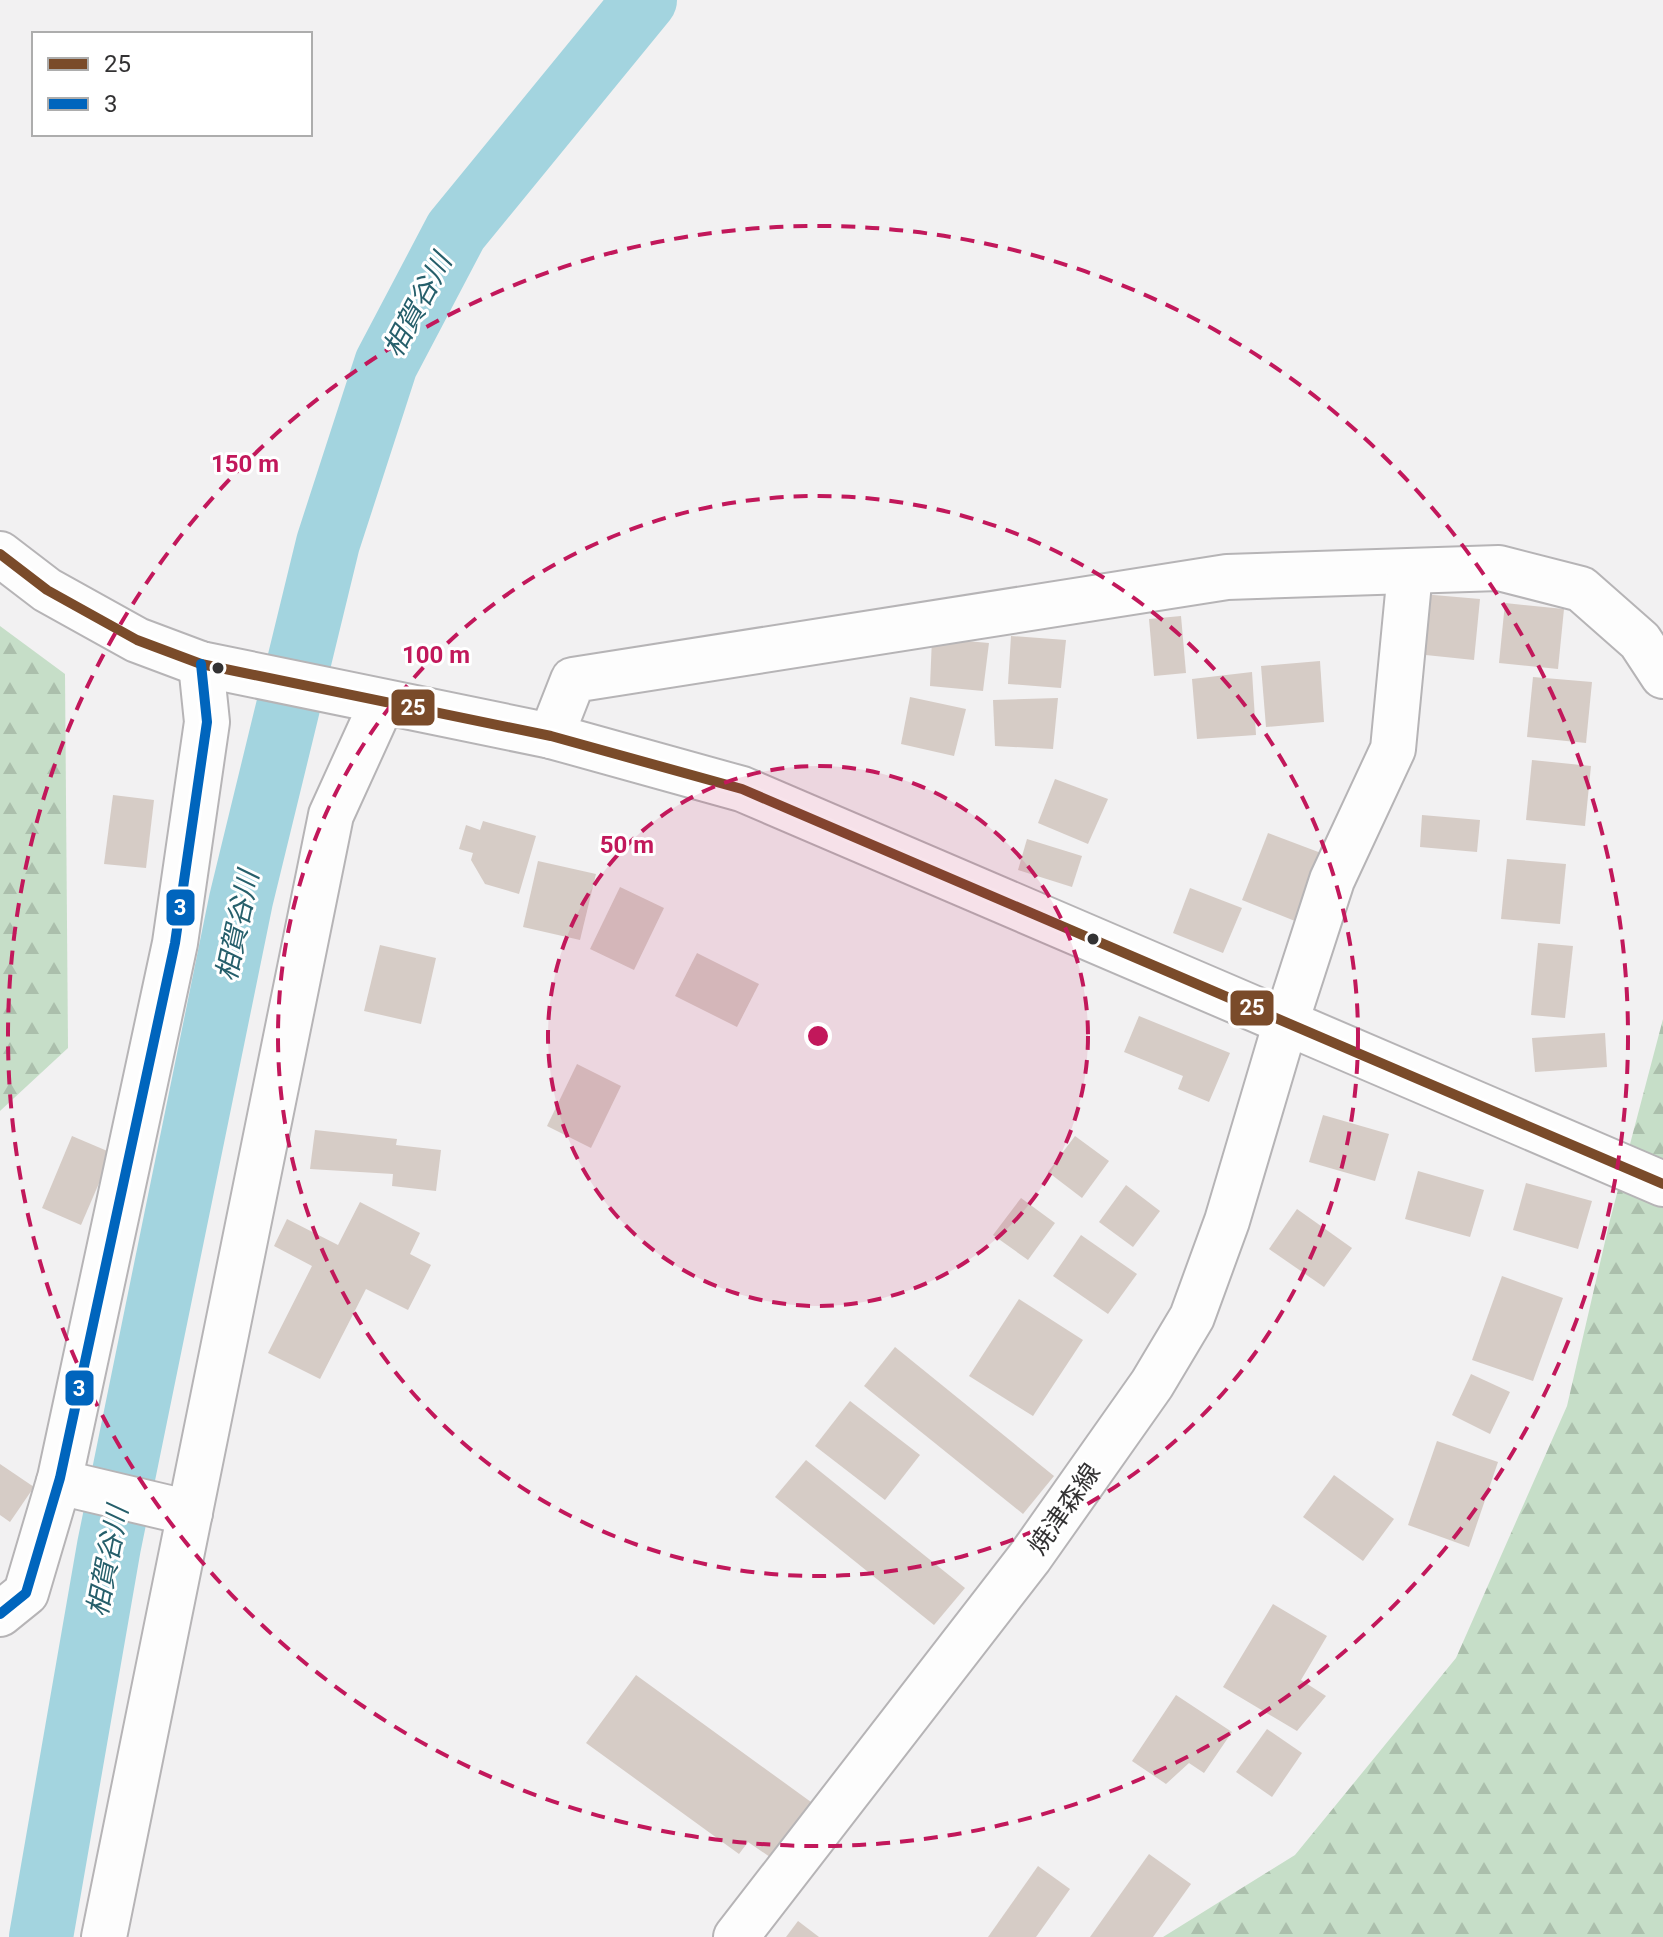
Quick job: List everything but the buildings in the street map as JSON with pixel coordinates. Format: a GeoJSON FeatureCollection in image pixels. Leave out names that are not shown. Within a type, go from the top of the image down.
{"type":"FeatureCollection","features":[{"type":"Feature","properties":{"kind":"street"},"geometry":{"type":"LineString","coordinates":[[0,554],[47,590],[137,640],[211,667],[551,736],[742,789],[1663,1184]]}},
{"type":"Feature","properties":{"kind":"street"},"geometry":{"type":"LineString","coordinates":[[551,736],[573,680],[1227,577],[1499,568],[1581,589],[1640,641],[1663,676]]}},
{"type":"Feature","properties":{"kind":"street","name":"焼津森線"},"geometry":{"type":"LineString","coordinates":[[736,1937],[1030,1557],[1168,1357],[1192,1317],[1227,1221],[1332,880],[1393,749],[1410,572]]}},
{"type":"Feature","properties":{"kind":"street"},"geometry":{"type":"LineString","coordinates":[[0,1614],[26,1593],[59,1482],[175,943],[207,722],[211,667]]}},
{"type":"Feature","properties":{"kind":"street"},"geometry":{"type":"LineString","coordinates":[[104,1937],[331,815],[382,703]]}},
{"type":"Feature","properties":{"kind":"street"},"geometry":{"type":"LineString","coordinates":[[59,1482],[190,1513]]}},
{"type":"Feature","properties":{"kind":"green space"},"geometry":{"type":"Polygon","coordinates":[[[0,626],[65,674],[68,1048],[0,1111],[0,626]]]}},
{"type":"Feature","properties":{"kind":"green space"},"geometry":{"type":"Polygon","coordinates":[[[1663,1019],[1663,1937],[1163,1937],[1295,1855],[1456,1658],[1567,1406],[1610,1220],[1663,1019]]]}},
{"type":"Feature","properties":{"kind":"waterway","name":"相賀谷川"},"geometry":{"type":"LineString","coordinates":[[41,1937],[109,1546],[241,900],[328,543],[386,364],[456,231],[645,0]]}},
{"type":"Feature","properties":{"kind":"transit line","name":"25"},"geometry":{"type":"LineString","coordinates":[[0,554],[47,590],[137,640],[201,664],[551,736],[742,789],[1663,1184]]}},
{"type":"Feature","properties":{"kind":"transit line","name":"3"},"geometry":{"type":"LineString","coordinates":[[0,1614],[26,1593],[60,1478],[175,943],[207,722],[201,664]]}}]}
